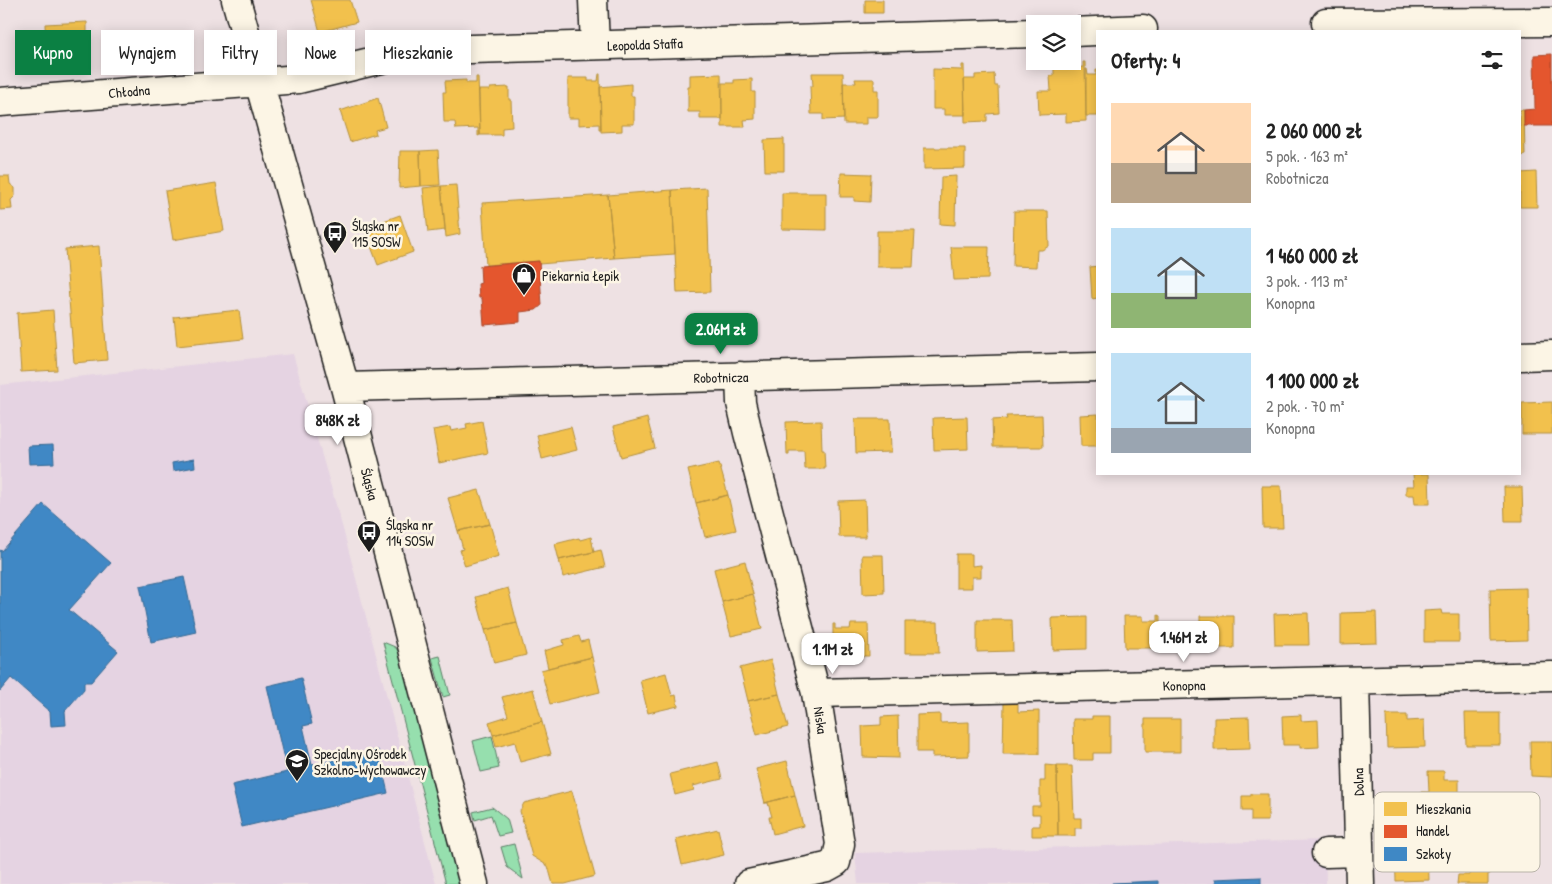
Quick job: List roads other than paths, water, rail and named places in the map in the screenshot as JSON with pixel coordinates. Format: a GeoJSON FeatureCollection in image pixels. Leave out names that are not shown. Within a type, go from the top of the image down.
{"type":"FeatureCollection","features":[{"type":"Feature","properties":{"kind":"street","name":"Śląska"},"geometry":{"type":"LineString","coordinates":[[236,0],[345,387],[474,884]]}},
{"type":"Feature","properties":{"kind":"street"},"geometry":{"type":"LineString","coordinates":[[593,0],[595,45]]}},
{"type":"Feature","properties":{"kind":"street"},"geometry":{"type":"LineString","coordinates":[[1326,23],[1552,22]]}},
{"type":"Feature","properties":{"kind":"street"},"geometry":{"type":"LineString","coordinates":[[1081,32],[1096,31]]}},
{"type":"Feature","properties":{"kind":"street","name":"Leopolda Staffa"},"geometry":{"type":"LineString","coordinates":[[259,82],[299,78],[420,51],[1026,33]]}},
{"type":"Feature","properties":{"kind":"street","name":"Chłodna"},"geometry":{"type":"LineString","coordinates":[[0,102],[259,82]]}},
{"type":"Feature","properties":{"kind":"street"},"geometry":{"type":"LineString","coordinates":[[1521,356],[1552,355]]}},
{"type":"Feature","properties":{"kind":"street","name":"Robotnicza"},"geometry":{"type":"LineString","coordinates":[[345,387],[1096,367]]}},
{"type":"Feature","properties":{"kind":"street","name":"Niska"},"geometry":{"type":"LineString","coordinates":[[740,376],[741,402],[746,426],[816,693],[840,844],[846,864],[749,884]]}},
{"type":"Feature","properties":{"kind":"street","name":"Konopna"},"geometry":{"type":"LineString","coordinates":[[816,693],[1552,676]]}},
{"type":"Feature","properties":{"kind":"street","name":"Dolna"},"geometry":{"type":"LineString","coordinates":[[1355,680],[1360,884]]}},
{"type":"Feature","properties":{"kind":"street"},"geometry":{"type":"LineString","coordinates":[[1326,853],[1359,852]]}},
{"type":"Feature","properties":{"kind":"place","name":"Śląska nr 115 SOSW"},"geometry":{"type":"Point","coordinates":[335,254]}},
{"type":"Feature","properties":{"kind":"place","name":"Piekarnia Łepik"},"geometry":{"type":"Point","coordinates":[524,296]}},
{"type":"Feature","properties":{"kind":"place","name":"Śląska nr 114 SOSW"},"geometry":{"type":"Point","coordinates":[369,553]}},
{"type":"Feature","properties":{"kind":"place","name":"Specjalny Ośrodek Szkolno-Wychowawczy"},"geometry":{"type":"Point","coordinates":[297,782]}}]}
